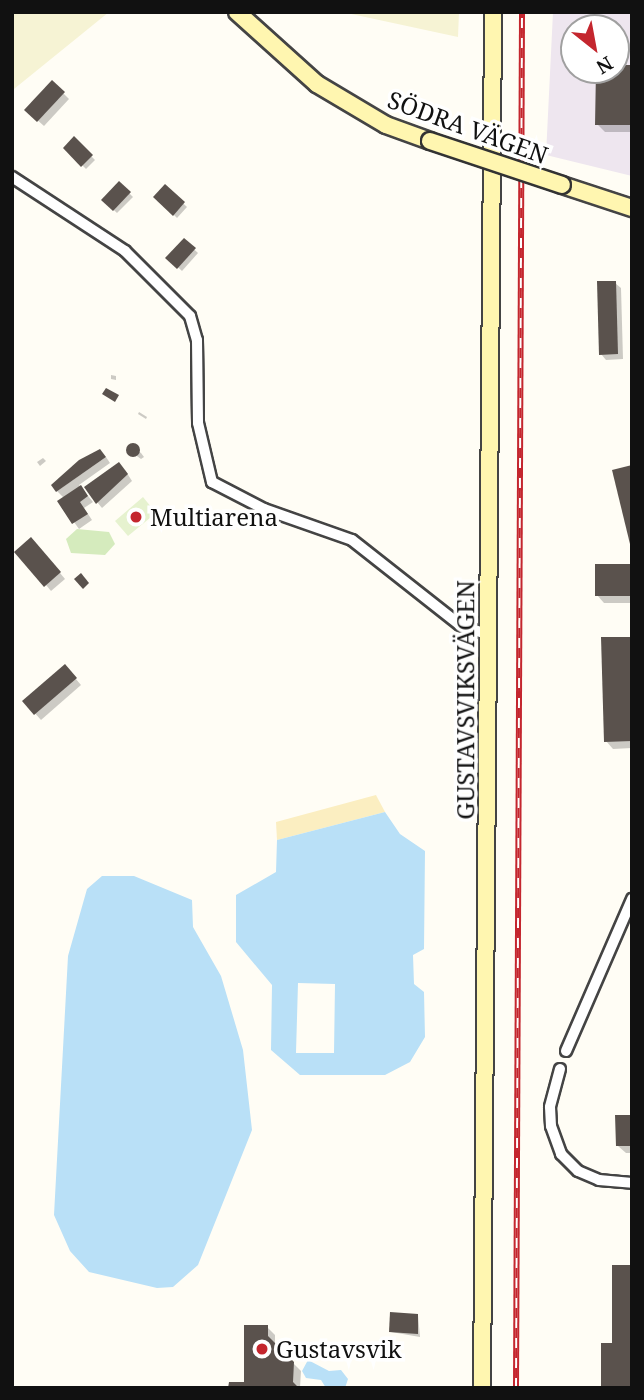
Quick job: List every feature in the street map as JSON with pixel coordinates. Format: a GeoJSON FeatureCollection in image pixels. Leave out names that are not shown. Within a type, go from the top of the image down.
{"type":"FeatureCollection","features":[{"type":"Feature","properties":{"kind":"street","name":"SÖDRA VÄGEN"},"geometry":{"type":"LineString","coordinates":[[237,12],[317,84],[386,125],[632,208]]}},
{"type":"Feature","properties":{"kind":"street","name":"GUSTAVSVIKSVÄGEN"},"geometry":{"type":"LineString","coordinates":[[482,1388],[493,12]]}},
{"type":"Feature","properties":{"kind":"street"},"geometry":{"type":"LineString","coordinates":[[12,177],[125,251],[190,316],[197,340],[198,423],[212,482],[264,509],[352,540],[460,625],[489,635]]}},
{"type":"Feature","properties":{"kind":"street"},"geometry":{"type":"LineString","coordinates":[[566,1051],[632,898]]}},
{"type":"Feature","properties":{"kind":"street"},"geometry":{"type":"LineString","coordinates":[[560,1069],[550,1107],[553,1134],[561,1154],[578,1171],[599,1180],[632,1183]]}},
{"type":"Feature","properties":{"kind":"shaded area"},"geometry":{"type":"Polygon","coordinates":[[[12,12],[109,12],[14,89],[12,12]]]}},
{"type":"Feature","properties":{"kind":"shaded area"},"geometry":{"type":"Polygon","coordinates":[[[342,12],[459,12],[458,37],[342,12]]]}},
{"type":"Feature","properties":{"kind":"shaded area"},"geometry":{"type":"Polygon","coordinates":[[[553,12],[632,12],[632,176],[546,155],[553,12]]]}},
{"type":"Feature","properties":{"kind":"green space","name":"Multiarena"},"geometry":{"type":"Polygon","coordinates":[[[143,497],[156,513],[128,536],[115,521],[143,497]]]}},
{"type":"Feature","properties":{"kind":"green space"},"geometry":{"type":"Polygon","coordinates":[[[77,529],[109,532],[115,544],[105,555],[71,553],[66,539],[77,529]]]}},
{"type":"Feature","properties":{"kind":"sand"},"geometry":{"type":"Polygon","coordinates":[[[376,795],[385,812],[277,840],[276,822],[376,795]]]}},
{"type":"Feature","properties":{"kind":"water"},"geometry":{"type":"Polygon","coordinates":[[[385,812],[400,834],[425,851],[424,949],[413,955],[414,984],[424,992],[425,1037],[410,1062],[385,1075],[300,1075],[271,1050],[272,985],[236,942],[236,895],[276,872],[277,840],[385,812]],[[298,983],[296,1053],[334,1053],[335,984],[298,983]]]}},
{"type":"Feature","properties":{"kind":"water"},"geometry":{"type":"Polygon","coordinates":[[[102,876],[134,876],[192,900],[193,927],[221,976],[243,1050],[252,1130],[198,1265],[173,1287],[157,1288],[89,1272],[70,1251],[54,1215],[68,956],[87,889],[102,876]]]}},
{"type":"Feature","properties":{"kind":"water"},"geometry":{"type":"Polygon","coordinates":[[[308,1360],[329,1371],[341,1370],[348,1379],[345,1388],[326,1388],[321,1380],[306,1378],[302,1371],[308,1360]]]}},
{"type":"Feature","properties":{"kind":"building"},"geometry":{"type":"Polygon","coordinates":[[[632,65],[632,125],[595,125],[596,84],[630,84],[632,65]]]}},
{"type":"Feature","properties":{"kind":"building"},"geometry":{"type":"Polygon","coordinates":[[[52,80],[65,92],[37,122],[24,110],[52,80]]]}},
{"type":"Feature","properties":{"kind":"building"},"geometry":{"type":"Polygon","coordinates":[[[74,136],[93,155],[81,167],[63,148],[74,136]]]}},
{"type":"Feature","properties":{"kind":"building"},"geometry":{"type":"Polygon","coordinates":[[[119,181],[131,192],[113,211],[101,200],[119,181]]]}},
{"type":"Feature","properties":{"kind":"building"},"geometry":{"type":"Polygon","coordinates":[[[165,184],[185,202],[173,216],[153,197],[165,184]]]}},
{"type":"Feature","properties":{"kind":"building"},"geometry":{"type":"Polygon","coordinates":[[[184,238],[196,248],[177,269],[165,258],[184,238]]]}},
{"type":"Feature","properties":{"kind":"building"},"geometry":{"type":"Polygon","coordinates":[[[597,281],[616,281],[618,354],[599,355],[597,281]]]}},
{"type":"Feature","properties":{"kind":"building"},"geometry":{"type":"Polygon","coordinates":[[[106,388],[119,395],[115,402],[102,394],[106,388]]]}},
{"type":"Feature","properties":{"kind":"building"},"geometry":{"type":"Polygon","coordinates":[[[133,443],[138,445],[138,455],[133,457],[128,455],[126,450],[128,445],[133,443]]]}},
{"type":"Feature","properties":{"kind":"building"},"geometry":{"type":"Polygon","coordinates":[[[100,449],[106,457],[56,492],[51,485],[79,460],[100,449]]]}},
{"type":"Feature","properties":{"kind":"building"},"geometry":{"type":"Polygon","coordinates":[[[119,462],[128,474],[96,504],[84,487],[119,462]]]}},
{"type":"Feature","properties":{"kind":"building"},"geometry":{"type":"Polygon","coordinates":[[[632,465],[632,544],[630,544],[612,470],[632,465]]]}},
{"type":"Feature","properties":{"kind":"building"},"geometry":{"type":"Polygon","coordinates":[[[81,485],[88,496],[80,502],[88,514],[72,524],[57,501],[81,485]]]}},
{"type":"Feature","properties":{"kind":"building"},"geometry":{"type":"Polygon","coordinates":[[[31,537],[61,572],[44,587],[14,552],[31,537]]]}},
{"type":"Feature","properties":{"kind":"building"},"geometry":{"type":"Polygon","coordinates":[[[595,564],[632,564],[632,596],[595,596],[595,564]]]}},
{"type":"Feature","properties":{"kind":"building"},"geometry":{"type":"Polygon","coordinates":[[[81,573],[89,583],[83,589],[74,579],[81,573]]]}},
{"type":"Feature","properties":{"kind":"building"},"geometry":{"type":"Polygon","coordinates":[[[601,637],[632,637],[632,741],[604,742],[601,637]]]}},
{"type":"Feature","properties":{"kind":"building"},"geometry":{"type":"Polygon","coordinates":[[[65,664],[77,678],[34,715],[22,701],[65,664]]]}},
{"type":"Feature","properties":{"kind":"building"},"geometry":{"type":"Polygon","coordinates":[[[615,1115],[632,1115],[632,1146],[616,1146],[615,1115]]]}},
{"type":"Feature","properties":{"kind":"building"},"geometry":{"type":"Polygon","coordinates":[[[612,1265],[632,1265],[632,1388],[601,1388],[601,1343],[612,1343],[612,1265]]]}},
{"type":"Feature","properties":{"kind":"building"},"geometry":{"type":"Polygon","coordinates":[[[390,1312],[418,1314],[418,1334],[389,1332],[390,1312]]]}},
{"type":"Feature","properties":{"kind":"building","name":"Gustavsvik"},"geometry":{"type":"Polygon","coordinates":[[[244,1325],[268,1325],[268,1336],[294,1362],[293,1382],[299,1388],[228,1388],[229,1382],[244,1382],[244,1325]]]}},
{"type":"Feature","properties":{"kind":"railway"},"geometry":{"type":"LineString","coordinates":[[516,1388],[522,12]]}},
{"type":"Feature","properties":{"kind":"place","name":"Multiarena"},"geometry":{"type":"Point","coordinates":[136,517]}},
{"type":"Feature","properties":{"kind":"place","name":"Gustavsvik"},"geometry":{"type":"Point","coordinates":[262,1349]}}]}
